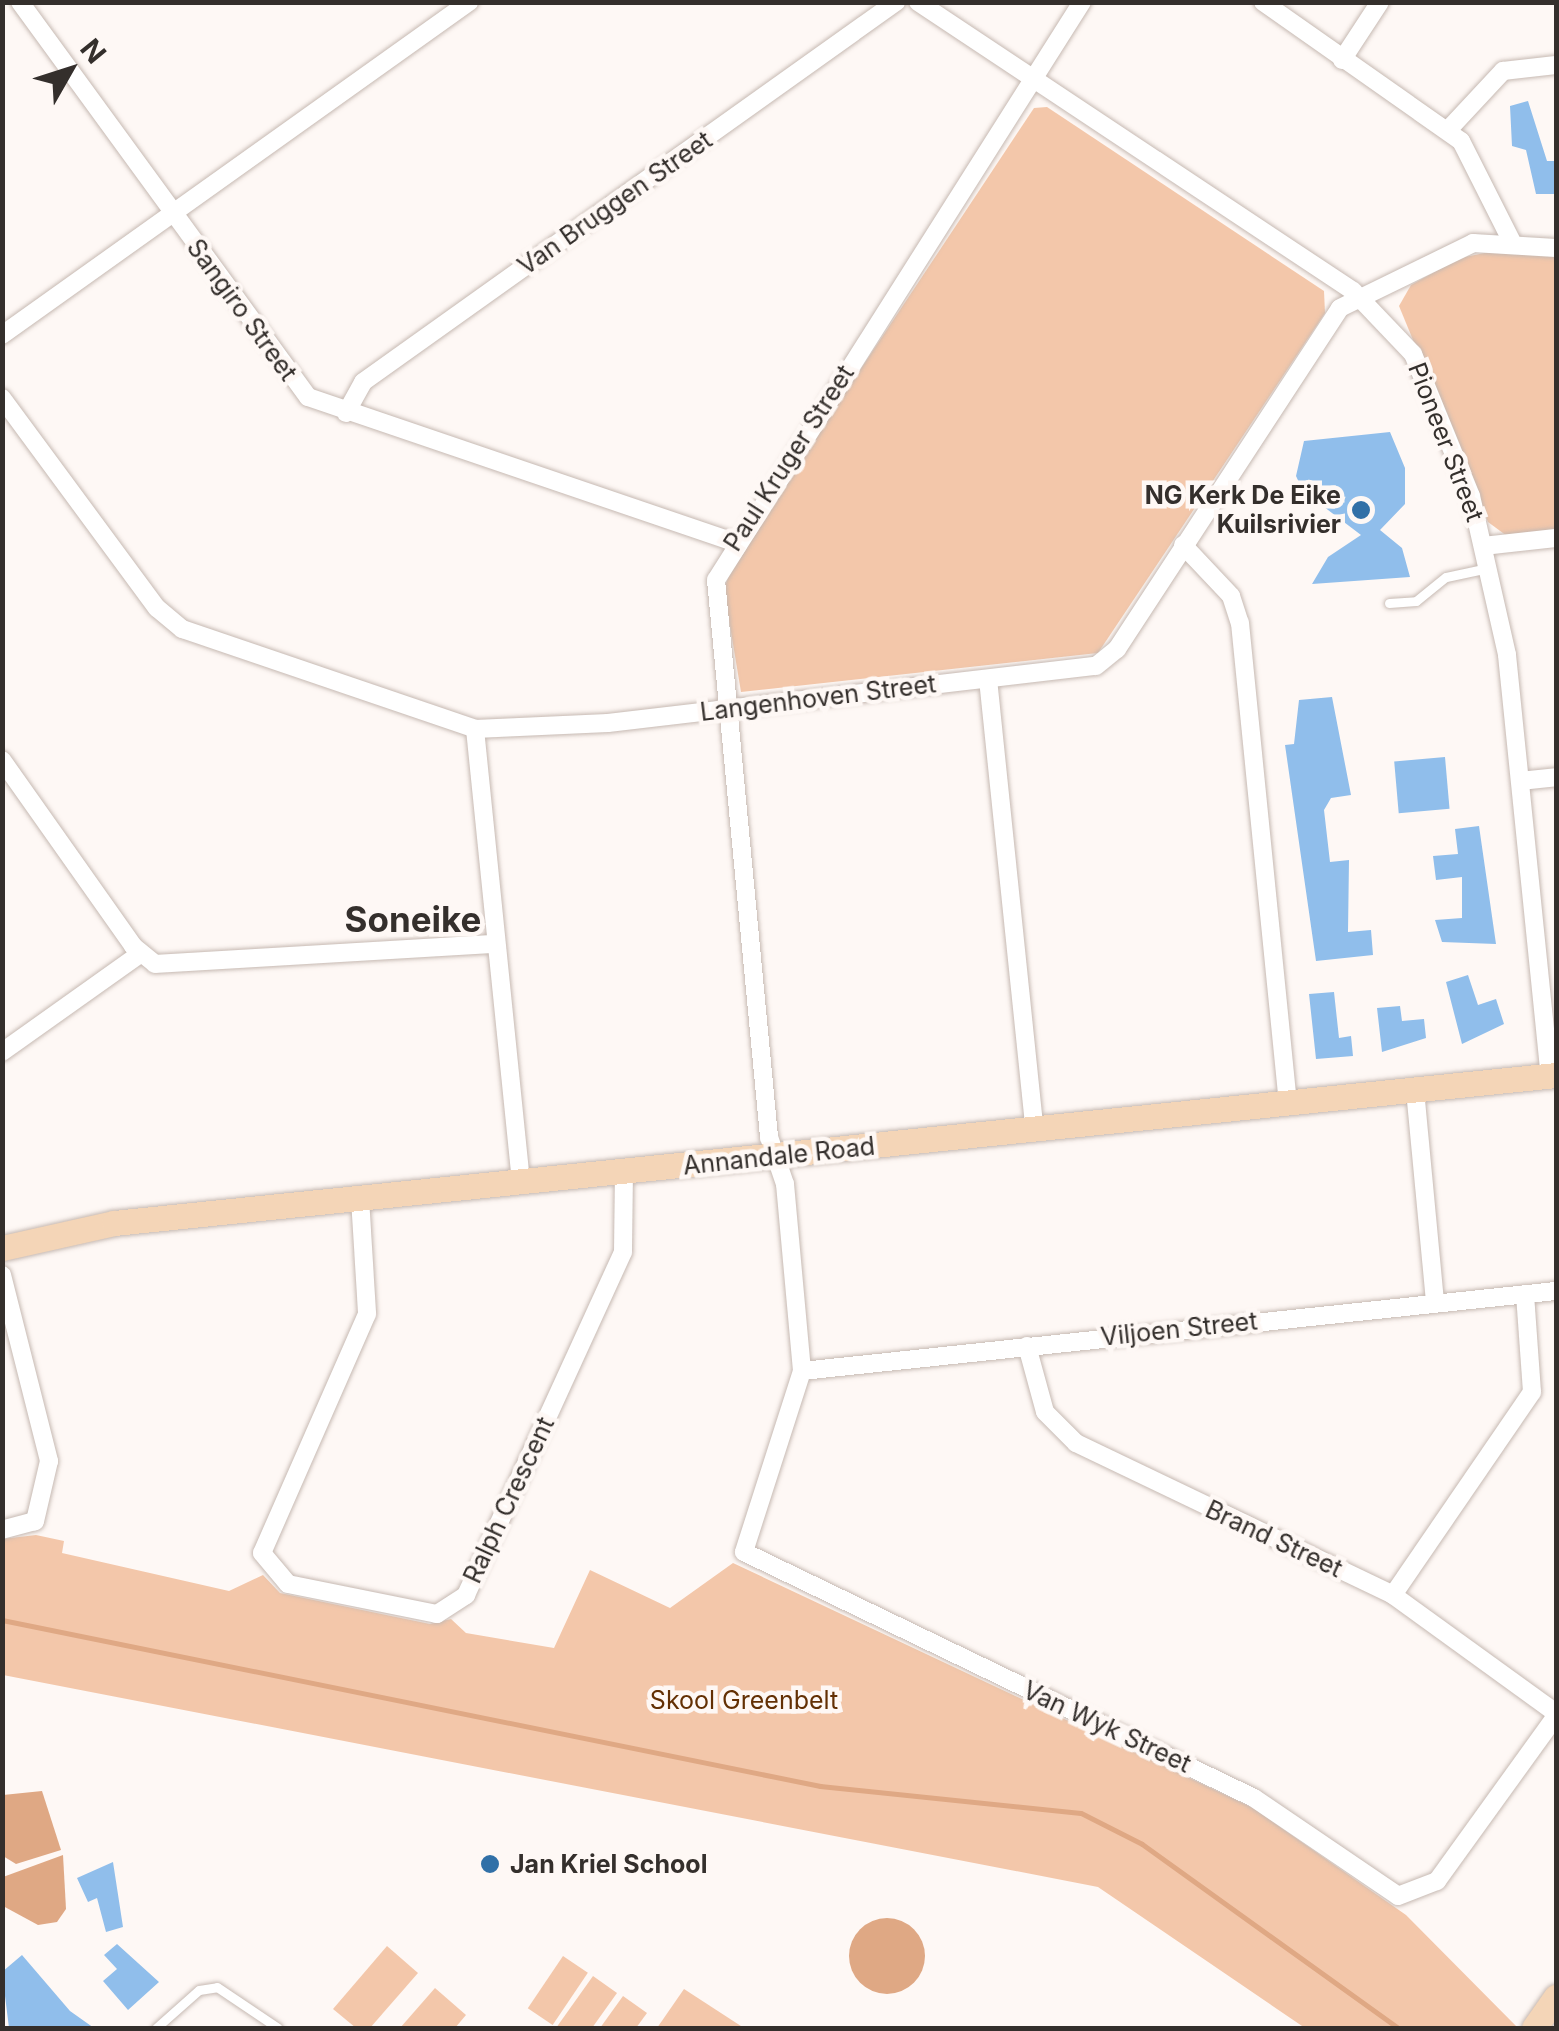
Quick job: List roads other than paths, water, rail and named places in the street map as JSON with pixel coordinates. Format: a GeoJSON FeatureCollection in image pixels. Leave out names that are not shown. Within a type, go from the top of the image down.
{"type":"FeatureCollection","features":[{"type":"Feature","properties":{"kind":"street","name":"Sangiro Street"},"geometry":{"type":"LineString","coordinates":[[20,2],[301,391],[346,413],[732,542]]}},
{"type":"Feature","properties":{"kind":"street"},"geometry":{"type":"LineString","coordinates":[[2,335],[469,2]]}},
{"type":"Feature","properties":{"kind":"street","name":"Van Bruggen Street"},"geometry":{"type":"LineString","coordinates":[[346,413],[363,382],[896,2]]}},
{"type":"Feature","properties":{"kind":"street","name":"Pioneer Street"},"geometry":{"type":"LineString","coordinates":[[918,2],[1364,299],[1425,377],[1488,568],[1520,781],[1554,1075]]}},
{"type":"Feature","properties":{"kind":"street","name":"Paul Kruger Street"},"geometry":{"type":"LineString","coordinates":[[802,1371],[715,593],[732,542],[1038,82],[1082,2]]}},
{"type":"Feature","properties":{"kind":"street"},"geometry":{"type":"LineString","coordinates":[[1263,2],[1448,130],[1476,158],[1511,240]]}},
{"type":"Feature","properties":{"kind":"street"},"geometry":{"type":"LineString","coordinates":[[1342,60],[1380,2]]}},
{"type":"Feature","properties":{"kind":"street"},"geometry":{"type":"LineString","coordinates":[[1448,130],[1503,71],[1556,66]]}},
{"type":"Feature","properties":{"kind":"street","name":"Langenhoven Street"},"geometry":{"type":"LineString","coordinates":[[2,398],[157,608],[182,629],[475,729],[726,709],[1103,662],[1340,308],[1460,247],[1511,240],[1556,248]]}},
{"type":"Feature","properties":{"kind":"street"},"geometry":{"type":"LineString","coordinates":[[1483,546],[1556,538]]}},
{"type":"Feature","properties":{"kind":"street"},"geometry":{"type":"LineString","coordinates":[[1183,545],[1223,585],[1240,622],[1288,1103]]}},
{"type":"Feature","properties":{"kind":"street"},"geometry":{"type":"LineString","coordinates":[[988,679],[1034,1130]]}},
{"type":"Feature","properties":{"kind":"street"},"geometry":{"type":"LineString","coordinates":[[475,729],[521,1182]]}},
{"type":"Feature","properties":{"kind":"street"},"geometry":{"type":"LineString","coordinates":[[2,760],[140,954],[174,968],[494,944]]}},
{"type":"Feature","properties":{"kind":"street"},"geometry":{"type":"LineString","coordinates":[[1520,781],[1556,777]]}},
{"type":"Feature","properties":{"kind":"street"},"geometry":{"type":"LineString","coordinates":[[2,1052],[140,954]]}},
{"type":"Feature","properties":{"kind":"street","name":"Annandale Road"},"geometry":{"type":"LineString","coordinates":[[2,1248],[114,1223],[1554,1075]]}},
{"type":"Feature","properties":{"kind":"street"},"geometry":{"type":"LineString","coordinates":[[1416,1090],[1435,1301]]}},
{"type":"Feature","properties":{"kind":"street","name":"Ralph Crescent"},"geometry":{"type":"LineString","coordinates":[[360,1198],[367,1314],[262,1553],[288,1584],[437,1614],[466,1595],[623,1252],[624,1172]]}},
{"type":"Feature","properties":{"kind":"street"},"geometry":{"type":"LineString","coordinates":[[2,1275],[49,1461],[35,1521],[2,1530]]}},
{"type":"Feature","properties":{"kind":"street","name":"Viljoen Street"},"geometry":{"type":"LineString","coordinates":[[802,1371],[1556,1291]]}},
{"type":"Feature","properties":{"kind":"street"},"geometry":{"type":"LineString","coordinates":[[1394,1595],[1532,1392],[1525,1294]]}},
{"type":"Feature","properties":{"kind":"street","name":"Brand Street"},"geometry":{"type":"LineString","coordinates":[[1027,1346],[1045,1412],[1076,1444],[1394,1595],[1556,1714]]}},
{"type":"Feature","properties":{"kind":"street","name":"Van Wyk Street"},"geometry":{"type":"LineString","coordinates":[[802,1371],[744,1552],[1254,1798],[1398,1896],[1427,1890],[1451,1864],[1556,1714]]}},
{"type":"Feature","properties":{"kind":"street"},"geometry":{"type":"LineString","coordinates":[[1534,2028],[1556,1997]]}},
{"type":"Feature","properties":{"kind":"lane"},"geometry":{"type":"LineString","coordinates":[[1389,603],[1416,602],[1446,577],[1488,568]]}},
{"type":"Feature","properties":{"kind":"lane"},"geometry":{"type":"LineString","coordinates":[[156,2028],[199,1990],[217,1986],[278,2028]]}},
{"type":"Feature","properties":{"kind":"waterway"},"geometry":{"type":"LineString","coordinates":[[2,1620],[820,1786],[1081,1813],[1142,1844],[1398,2028]]}},
{"type":"Feature","properties":{"kind":"place","name":"NG Kerk De Eike Kuilsrivier"},"geometry":{"type":"Point","coordinates":[1361,510]}},
{"type":"Feature","properties":{"kind":"place","name":"Jan Kriel School"},"geometry":{"type":"Point","coordinates":[490,1864]}},
{"type":"Feature","properties":{"kind":"district","name":"Soneike"},"geometry":{"type":"Point","coordinates":[413,919]}},
{"type":"Feature","properties":{"kind":"park label","name":"Skool Greenbelt"},"geometry":{"type":"Point","coordinates":[744,1700]}}]}
